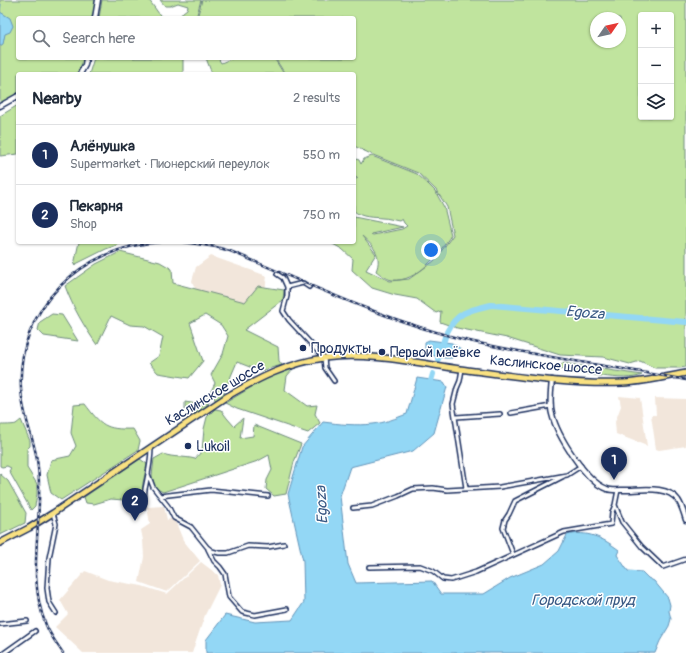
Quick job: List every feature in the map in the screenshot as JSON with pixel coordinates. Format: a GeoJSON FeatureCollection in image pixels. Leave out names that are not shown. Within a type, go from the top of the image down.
{"type":"FeatureCollection","features":[{"type":"Feature","properties":{"kind":"main road","name":"Каслинское шоссе"},"geometry":{"type":"LineString","coordinates":[[0,543],[29,528],[53,513],[213,406],[255,380],[296,364],[324,358],[379,358],[552,380],[624,383],[686,373]]}},
{"type":"Feature","properties":{"kind":"street"},"geometry":{"type":"LineString","coordinates":[[95,16],[98,0]]}},
{"type":"Feature","properties":{"kind":"street"},"geometry":{"type":"LineString","coordinates":[[81,72],[86,60]]}},
{"type":"Feature","properties":{"kind":"street"},"geometry":{"type":"LineString","coordinates":[[0,106],[16,97]]}},
{"type":"Feature","properties":{"kind":"street"},"geometry":{"type":"LineString","coordinates":[[278,274],[287,287],[287,296],[283,311],[289,320],[324,358],[324,368],[334,380]]}},
{"type":"Feature","properties":{"kind":"street"},"geometry":{"type":"LineString","coordinates":[[287,287],[303,284],[309,287]]}},
{"type":"Feature","properties":{"kind":"street"},"geometry":{"type":"LineString","coordinates":[[462,369],[453,404],[466,488]]}},
{"type":"Feature","properties":{"kind":"street"},"geometry":{"type":"LineString","coordinates":[[552,380],[551,406],[558,432],[581,466],[598,484],[608,490],[654,490],[670,494],[679,502],[686,520]]}},
{"type":"Feature","properties":{"kind":"street"},"geometry":{"type":"LineString","coordinates":[[511,413],[551,406]]}},
{"type":"Feature","properties":{"kind":"street"},"geometry":{"type":"LineString","coordinates":[[456,417],[500,414]]}},
{"type":"Feature","properties":{"kind":"street"},"geometry":{"type":"LineString","coordinates":[[143,508],[151,463],[151,448]]}},
{"type":"Feature","properties":{"kind":"street"},"geometry":{"type":"LineString","coordinates":[[513,554],[503,528],[505,520],[510,514],[515,501],[567,475],[581,466]]}},
{"type":"Feature","properties":{"kind":"street"},"geometry":{"type":"LineString","coordinates":[[148,474],[153,487],[168,506],[174,518],[191,527],[207,547],[214,561],[225,574],[229,597],[242,612],[255,615],[287,609]]}},
{"type":"Feature","properties":{"kind":"street"},"geometry":{"type":"LineString","coordinates":[[353,508],[372,506],[413,489],[433,488],[447,490],[500,487],[567,475]]}},
{"type":"Feature","properties":{"kind":"street"},"geometry":{"type":"LineString","coordinates":[[160,496],[211,490],[268,496]]}},
{"type":"Feature","properties":{"kind":"street"},"geometry":{"type":"LineString","coordinates":[[369,567],[420,566],[433,570],[443,579],[451,580],[476,572],[564,532],[611,524],[612,512],[618,490]]}},
{"type":"Feature","properties":{"kind":"street"},"geometry":{"type":"LineString","coordinates":[[615,505],[622,522],[642,547],[663,567],[686,559]]}},
{"type":"Feature","properties":{"kind":"street"},"geometry":{"type":"LineString","coordinates":[[53,513],[56,524],[49,558],[47,588],[49,602],[56,613]]}},
{"type":"Feature","properties":{"kind":"street"},"geometry":{"type":"LineString","coordinates":[[207,547],[212,551],[228,553],[248,546],[284,544]]}},
{"type":"Feature","properties":{"kind":"street"},"geometry":{"type":"LineString","coordinates":[[0,624],[27,622]]}},
{"type":"Feature","properties":{"kind":"street"},"geometry":{"type":"LineString","coordinates":[[4,653],[35,631]]}},
{"type":"Feature","properties":{"kind":"shaded area"},"geometry":{"type":"Polygon","coordinates":[[[211,256],[267,276],[265,291],[246,307],[198,296],[192,281],[196,267],[211,256]]]}},
{"type":"Feature","properties":{"kind":"shaded area"},"geometry":{"type":"Polygon","coordinates":[[[619,396],[640,398],[647,446],[616,434],[615,422],[621,406],[619,396]]]}},
{"type":"Feature","properties":{"kind":"shaded area"},"geometry":{"type":"Polygon","coordinates":[[[655,398],[686,399],[686,446],[659,450],[656,449],[651,415],[656,415],[655,398]]]}},
{"type":"Feature","properties":{"kind":"shaded area"},"geometry":{"type":"Polygon","coordinates":[[[164,506],[167,520],[174,518],[183,540],[200,561],[167,592],[139,582],[144,557],[141,530],[150,524],[147,507],[164,506]]]}},
{"type":"Feature","properties":{"kind":"shaded area"},"geometry":{"type":"Polygon","coordinates":[[[201,562],[218,575],[220,585],[205,615],[192,653],[83,653],[55,627],[68,614],[60,600],[85,571],[108,580],[142,586],[167,594],[201,562]]]}},
{"type":"Feature","properties":{"kind":"green space"},"geometry":{"type":"Polygon","coordinates":[[[0,0],[96,0],[92,16],[16,16],[16,60],[84,60],[83,65],[79,72],[16,72],[16,95],[0,104],[0,0]]]}},
{"type":"Feature","properties":{"kind":"green space"},"geometry":{"type":"Polygon","coordinates":[[[102,0],[149,0],[161,16],[99,16],[102,0]]]}},
{"type":"Feature","properties":{"kind":"green space"},"geometry":{"type":"Polygon","coordinates":[[[160,0],[201,0],[197,16],[180,16],[188,6],[178,3],[165,6],[160,0]]]}},
{"type":"Feature","properties":{"kind":"green space"},"geometry":{"type":"Polygon","coordinates":[[[202,0],[686,0],[686,367],[655,368],[640,361],[630,364],[603,357],[560,355],[507,338],[457,328],[440,322],[441,311],[436,313],[417,299],[395,295],[372,288],[352,270],[353,259],[342,249],[333,244],[356,244],[356,217],[403,227],[371,234],[373,235],[402,229],[407,226],[402,219],[399,221],[386,218],[368,217],[356,212],[356,179],[358,178],[356,178],[356,159],[359,160],[361,164],[364,159],[372,156],[417,174],[435,191],[444,207],[451,235],[441,250],[420,271],[434,261],[453,235],[447,207],[436,190],[418,173],[356,147],[356,72],[284,72],[276,60],[356,60],[356,16],[198,16],[202,0]],[[362,236],[376,254],[366,270],[390,281],[400,280],[385,278],[376,271],[378,265],[377,255],[373,247],[362,236]],[[418,273],[402,280],[409,279],[418,273]]]}},
{"type":"Feature","properties":{"kind":"green space"},"geometry":{"type":"Polygon","coordinates":[[[93,60],[183,60],[183,72],[90,72],[93,60]]]}},
{"type":"Feature","properties":{"kind":"green space"},"geometry":{"type":"Polygon","coordinates":[[[207,60],[219,60],[221,63],[228,60],[275,60],[283,72],[211,72],[207,60]]]}},
{"type":"Feature","properties":{"kind":"green space"},"geometry":{"type":"Polygon","coordinates":[[[16,106],[16,154],[0,156],[0,116],[16,106]]]}},
{"type":"Feature","properties":{"kind":"green space"},"geometry":{"type":"Polygon","coordinates":[[[79,244],[120,244],[106,249],[74,265],[79,244]]]}},
{"type":"Feature","properties":{"kind":"green space"},"geometry":{"type":"Polygon","coordinates":[[[120,252],[160,262],[172,269],[173,283],[245,302],[258,286],[284,290],[283,300],[244,330],[278,347],[279,361],[282,365],[260,371],[237,362],[222,397],[216,401],[212,395],[206,407],[193,415],[185,409],[185,402],[204,405],[215,383],[211,375],[223,354],[228,336],[221,325],[205,315],[190,323],[203,361],[189,378],[158,373],[149,363],[159,356],[163,337],[144,326],[130,325],[111,316],[97,345],[83,324],[72,302],[65,286],[96,264],[120,252]]]}},
{"type":"Feature","properties":{"kind":"green space"},"geometry":{"type":"Polygon","coordinates":[[[52,314],[62,315],[78,341],[44,336],[38,330],[40,322],[52,314]]]}},
{"type":"Feature","properties":{"kind":"green space"},"geometry":{"type":"Polygon","coordinates":[[[562,363],[642,375],[625,378],[601,376],[559,368],[562,363]]]}},
{"type":"Feature","properties":{"kind":"green space"},"geometry":{"type":"Polygon","coordinates":[[[293,369],[287,376],[285,390],[307,406],[317,405],[315,414],[320,423],[308,433],[237,409],[225,403],[275,373],[293,369]]]}},
{"type":"Feature","properties":{"kind":"green space"},"geometry":{"type":"Polygon","coordinates":[[[85,404],[95,417],[104,425],[116,428],[133,429],[140,441],[138,450],[61,500],[51,493],[47,475],[51,460],[70,456],[76,446],[71,433],[74,405],[85,404]]]}},
{"type":"Feature","properties":{"kind":"green space"},"geometry":{"type":"Polygon","coordinates":[[[215,409],[221,410],[234,426],[243,418],[240,438],[253,436],[254,425],[301,444],[294,462],[286,494],[274,496],[266,489],[267,480],[272,470],[269,455],[258,461],[163,492],[155,488],[152,476],[154,459],[163,454],[195,459],[202,451],[204,429],[207,417],[215,409]]]}},
{"type":"Feature","properties":{"kind":"green space"},"geometry":{"type":"Polygon","coordinates":[[[21,420],[30,441],[30,446],[27,449],[27,468],[37,484],[35,506],[31,510],[9,471],[11,468],[7,466],[0,466],[0,425],[17,424],[21,420]]]}},
{"type":"Feature","properties":{"kind":"green space"},"geometry":{"type":"Polygon","coordinates":[[[140,459],[147,464],[142,496],[135,501],[111,499],[94,504],[86,503],[84,497],[140,459]]]}},
{"type":"Feature","properties":{"kind":"green space"},"geometry":{"type":"Polygon","coordinates":[[[0,474],[8,481],[26,513],[25,523],[0,535],[0,474]]]}},
{"type":"Feature","properties":{"kind":"water"},"geometry":{"type":"Polygon","coordinates":[[[0,12],[10,18],[13,26],[10,32],[5,34],[3,44],[0,46],[0,12]]]}},
{"type":"Feature","properties":{"kind":"water"},"geometry":{"type":"Polygon","coordinates":[[[429,340],[452,343],[461,349],[452,358],[424,354],[425,342],[429,340]]]}},
{"type":"Feature","properties":{"kind":"water","name":"Городской пруд"},"geometry":{"type":"Polygon","coordinates":[[[417,378],[444,382],[447,387],[434,433],[413,451],[350,467],[340,496],[348,564],[356,583],[432,581],[441,594],[484,594],[510,578],[544,564],[559,551],[567,535],[588,534],[607,542],[619,550],[617,555],[628,571],[642,572],[654,581],[668,598],[671,619],[655,653],[206,653],[206,640],[225,615],[255,622],[292,620],[304,602],[303,561],[288,494],[302,447],[323,422],[367,425],[407,414],[417,378]]]}},
{"type":"Feature","properties":{"kind":"waterway","name":"Egoza"},"geometry":{"type":"LineString","coordinates":[[447,332],[451,325],[465,312],[491,305],[686,322]]}},
{"type":"Feature","properties":{"kind":"waterway","name":"Egoza"},"geometry":{"type":"LineString","coordinates":[[438,359],[445,337]]}},
{"type":"Feature","properties":{"kind":"waterway","name":"Egoza"},"geometry":{"type":"LineString","coordinates":[[429,388],[433,374]]}},
{"type":"Feature","properties":{"kind":"railway"},"geometry":{"type":"LineString","coordinates":[[63,653],[46,625],[40,608],[37,590],[36,555],[39,474],[36,452],[22,396],[22,360],[30,332],[42,308],[60,287],[81,269],[105,255],[132,246],[146,244]]}},
{"type":"Feature","properties":{"kind":"railway"},"geometry":{"type":"LineString","coordinates":[[197,244],[230,251],[346,300],[435,332],[492,346],[686,380]]}},
{"type":"Feature","properties":{"kind":"place","name":"Продукты"},"geometry":{"type":"Point","coordinates":[303,348]}},
{"type":"Feature","properties":{"kind":"place","name":"Первой маёвке"},"geometry":{"type":"Point","coordinates":[382,352]}},
{"type":"Feature","properties":{"kind":"place","name":"Lukoil"},"geometry":{"type":"Point","coordinates":[188,446]}},
{"type":"Feature","properties":{"kind":"place","name":"Алёнушка"},"geometry":{"type":"Point","coordinates":[614,480]}},
{"type":"Feature","properties":{"kind":"place","name":"Пекарня"},"geometry":{"type":"Point","coordinates":[135,521]}}]}
